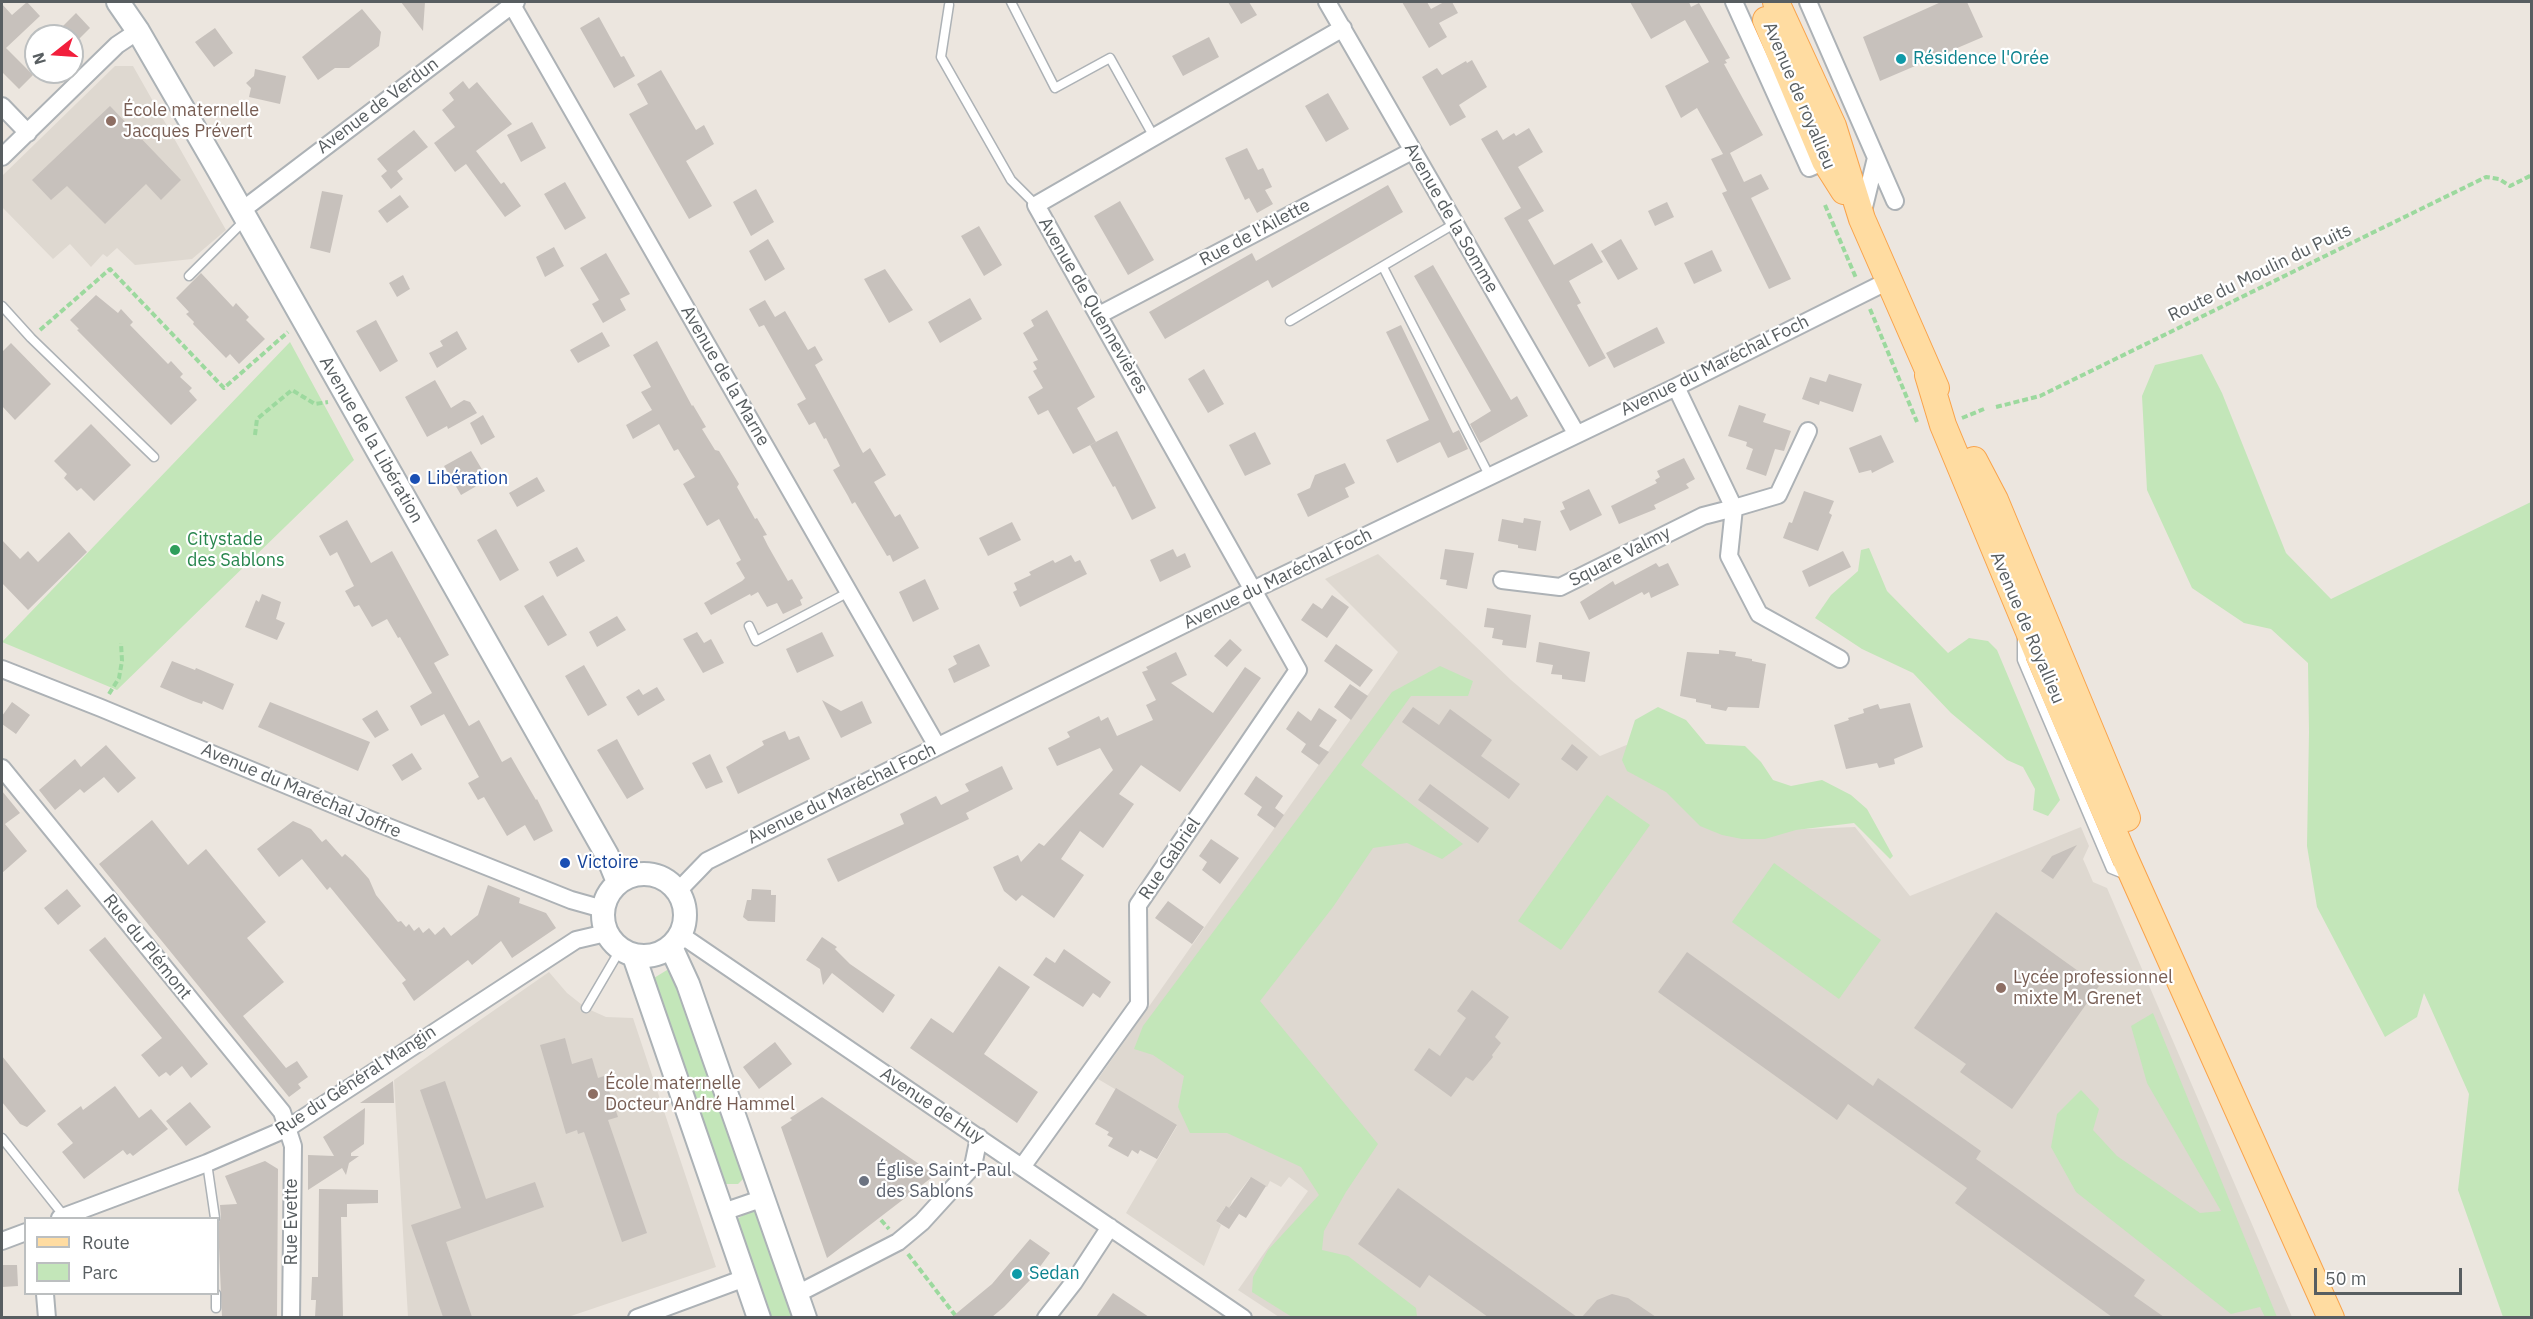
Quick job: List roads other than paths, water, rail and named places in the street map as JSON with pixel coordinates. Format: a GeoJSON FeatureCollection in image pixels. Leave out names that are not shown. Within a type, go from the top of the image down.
{"type":"FeatureCollection","features":[{"type":"Feature","properties":{"kind":"main road","name":"Avenue de royallieu"},"geometry":{"type":"LineString","coordinates":[[1759,2],[1825,161],[1862,219]]}},
{"type":"Feature","properties":{"kind":"main road","name":"Avenue de Royallieu"},"geometry":{"type":"LineString","coordinates":[[1776,2],[1833,126],[1862,219]]}},
{"type":"Feature","properties":{"kind":"main road"},"geometry":{"type":"LineString","coordinates":[[1862,219],[1928,375]]}},
{"type":"Feature","properties":{"kind":"main road","name":"Avenue de Royallieu"},"geometry":{"type":"LineString","coordinates":[[1928,375],[1995,500],[2134,835],[2151,911]]}},
{"type":"Feature","properties":{"kind":"main road","name":"Avenue de Royallieu"},"geometry":{"type":"LineString","coordinates":[[1928,375],[1943,425],[2134,878],[2151,911]]}},
{"type":"Feature","properties":{"kind":"main road"},"geometry":{"type":"LineString","coordinates":[[2151,911],[2331,1317]]}},
{"type":"Feature","properties":{"kind":"street","name":"Avenue de la Libération"},"geometry":{"type":"LineString","coordinates":[[118,2],[138,31],[602,844],[618,882]]}},
{"type":"Feature","properties":{"kind":"street","name":"Avenue de la Somme"},"geometry":{"type":"LineString","coordinates":[[1327,2],[1576,434]]}},
{"type":"Feature","properties":{"kind":"street","name":"Avenue de Royallieu"},"geometry":{"type":"LineString","coordinates":[[1734,2],[1809,168],[1825,161]]}},
{"type":"Feature","properties":{"kind":"street"},"geometry":{"type":"LineString","coordinates":[[1808,2],[1894,201]]}},
{"type":"Feature","properties":{"kind":"street","name":"Avenue de Verdun"},"geometry":{"type":"LineString","coordinates":[[243,215],[514,3]]}},
{"type":"Feature","properties":{"kind":"street","name":"Avenue de la Marne"},"geometry":{"type":"LineString","coordinates":[[514,3],[937,746]]}},
{"type":"Feature","properties":{"kind":"street","name":"Avenue de Quennevières"},"geometry":{"type":"LineString","coordinates":[[1253,590],[1036,205],[1343,28]]}},
{"type":"Feature","properties":{"kind":"street"},"geometry":{"type":"LineString","coordinates":[[2,157],[117,45],[138,31]]}},
{"type":"Feature","properties":{"kind":"street"},"geometry":{"type":"LineString","coordinates":[[2,106],[27,133]]}},
{"type":"Feature","properties":{"kind":"street","name":"Rue de l'Ailette"},"geometry":{"type":"LineString","coordinates":[[1099,315],[1412,151]]}},
{"type":"Feature","properties":{"kind":"street"},"geometry":{"type":"LineString","coordinates":[[1862,219],[1876,158]]}},
{"type":"Feature","properties":{"kind":"street","name":"Avenue du Maréchal Foch"},"geometry":{"type":"LineString","coordinates":[[678,891],[707,861],[1253,590],[1676,387],[1888,281]]}},
{"type":"Feature","properties":{"kind":"street"},"geometry":{"type":"LineString","coordinates":[[1676,387],[1734,508],[1729,556],[1759,614],[1840,659]]}},
{"type":"Feature","properties":{"kind":"street","name":"Square Valmy"},"geometry":{"type":"LineString","coordinates":[[1503,580],[1560,587],[1702,516],[1778,495],[1808,431]]}},
{"type":"Feature","properties":{"kind":"street","name":"Rue Gabriel"},"geometry":{"type":"LineString","coordinates":[[1022,1167],[1139,1004],[1138,905],[1298,670],[1253,590]]}},
{"type":"Feature","properties":{"kind":"street","name":"Avenue du Maréchal Joffre"},"geometry":{"type":"LineString","coordinates":[[2,669],[378,823],[571,900],[603,909]]}},
{"type":"Feature","properties":{"kind":"street","name":"Rue du Plémont"},"geometry":{"type":"LineString","coordinates":[[2,768],[282,1112],[288,1128]]}},
{"type":"Feature","properties":{"kind":"street"},"geometry":{"type":"LineString","coordinates":[[620,946],[653,956],[676,941],[685,920],[684,905],[678,891],[665,880],[650,874],[633,875],[618,882],[608,894],[603,909],[603,921],[620,946],[723,1212],[759,1317]]}},
{"type":"Feature","properties":{"kind":"street","name":"Rue du Général Mangin"},"geometry":{"type":"LineString","coordinates":[[65,1217],[207,1163],[288,1128],[576,940],[620,946]]}},
{"type":"Feature","properties":{"kind":"street"},"geometry":{"type":"LineString","coordinates":[[676,941],[688,984],[805,1317]]}},
{"type":"Feature","properties":{"kind":"street","name":"Avenue de Huy"},"geometry":{"type":"LineString","coordinates":[[676,941],[979,1137],[1243,1317]]}},
{"type":"Feature","properties":{"kind":"street","name":"Rue Evette"},"geometry":{"type":"LineString","coordinates":[[288,1128],[293,1146],[291,1317]]}},
{"type":"Feature","properties":{"kind":"street"},"geometry":{"type":"LineString","coordinates":[[797,1294],[898,1242],[922,1222],[974,1166],[979,1137]]}},
{"type":"Feature","properties":{"kind":"street"},"geometry":{"type":"LineString","coordinates":[[723,1212],[764,1198]]}},
{"type":"Feature","properties":{"kind":"street"},"geometry":{"type":"LineString","coordinates":[[1046,1317],[1074,1282],[1110,1227]]}},
{"type":"Feature","properties":{"kind":"street"},"geometry":{"type":"LineString","coordinates":[[2,1241],[24,1233]]}},
{"type":"Feature","properties":{"kind":"street"},"geometry":{"type":"LineString","coordinates":[[637,1317],[746,1278]]}},
{"type":"Feature","properties":{"kind":"street"},"geometry":{"type":"LineString","coordinates":[[45,1295],[47,1317]]}},
{"type":"Feature","properties":{"kind":"lane"},"geometry":{"type":"LineString","coordinates":[[1011,2],[1055,88],[1110,58],[1154,137]]}},
{"type":"Feature","properties":{"kind":"lane"},"geometry":{"type":"LineString","coordinates":[[949,5],[941,57],[1011,180],[1036,205]]}},
{"type":"Feature","properties":{"kind":"lane"},"geometry":{"type":"LineString","coordinates":[[189,276],[243,215]]}},
{"type":"Feature","properties":{"kind":"lane"},"geometry":{"type":"LineString","coordinates":[[1290,321],[1454,224]]}},
{"type":"Feature","properties":{"kind":"lane"},"geometry":{"type":"LineString","coordinates":[[1383,267],[1490,477]]}},
{"type":"Feature","properties":{"kind":"lane"},"geometry":{"type":"LineString","coordinates":[[2,306],[31,338],[154,457]]}},
{"type":"Feature","properties":{"kind":"lane"},"geometry":{"type":"LineString","coordinates":[[749,626],[756,641],[849,592]]}},
{"type":"Feature","properties":{"kind":"lane"},"geometry":{"type":"LineString","coordinates":[[586,1008],[620,946]]}},
{"type":"Feature","properties":{"kind":"lane"},"geometry":{"type":"LineString","coordinates":[[2,1138],[61,1217]]}},
{"type":"Feature","properties":{"kind":"lane"},"geometry":{"type":"LineString","coordinates":[[207,1163],[215,1217]]}},
{"type":"Feature","properties":{"kind":"lane"},"geometry":{"type":"LineString","coordinates":[[216,1295],[216,1308]]}},
{"type":"Feature","properties":{"kind":"place","name":"Résidence l'Orée"},"geometry":{"type":"Point","coordinates":[1901,59]}},
{"type":"Feature","properties":{"kind":"place","name":"École maternelle Jacques Prévert"},"geometry":{"type":"Point","coordinates":[111,121]}},
{"type":"Feature","properties":{"kind":"place","name":"Libération"},"geometry":{"type":"Point","coordinates":[415,479]}},
{"type":"Feature","properties":{"kind":"place","name":"Citystade des Sablons"},"geometry":{"type":"Point","coordinates":[175,550]}},
{"type":"Feature","properties":{"kind":"place","name":"Victoire"},"geometry":{"type":"Point","coordinates":[565,863]}},
{"type":"Feature","properties":{"kind":"place","name":"Lycée professionnel mixte M. Grenet"},"geometry":{"type":"Point","coordinates":[2001,988]}},
{"type":"Feature","properties":{"kind":"place","name":"École maternelle Docteur André Hammel"},"geometry":{"type":"Point","coordinates":[593,1094]}},
{"type":"Feature","properties":{"kind":"place","name":"Église Saint-Paul des Sablons"},"geometry":{"type":"Point","coordinates":[864,1181]}},
{"type":"Feature","properties":{"kind":"place","name":"Sedan"},"geometry":{"type":"Point","coordinates":[1017,1274]}}]}
